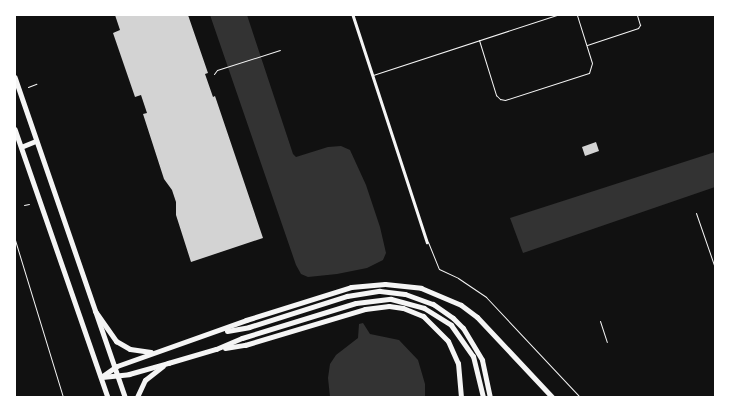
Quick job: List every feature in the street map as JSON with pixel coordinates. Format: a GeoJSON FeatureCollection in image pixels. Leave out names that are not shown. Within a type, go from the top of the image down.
{"type":"FeatureCollection","features":[{"type":"Feature","properties":{"kind":"highway"},"geometry":{"type":"LineString","coordinates":[[101,377],[114,368],[154,352],[217,332],[246,320],[351,287],[385,284],[421,288],[446,297],[477,317],[552,397]]}},
{"type":"Feature","properties":{"kind":"highway"},"geometry":{"type":"LineString","coordinates":[[217,332],[249,327],[347,296],[380,291],[405,294],[438,307],[463,328],[482,360],[490,397]]}},
{"type":"Feature","properties":{"kind":"highway"},"geometry":{"type":"LineString","coordinates":[[101,377],[117,376],[168,364],[216,349],[242,338],[356,303],[380,299],[402,301],[434,312],[459,335],[473,356],[483,397]]}},
{"type":"Feature","properties":{"kind":"highway"},"geometry":{"type":"LineString","coordinates":[[216,349],[245,345],[365,309],[389,306],[403,308],[423,316],[448,341],[458,363],[461,397]]}},
{"type":"Feature","properties":{"kind":"highway"},"geometry":{"type":"LineString","coordinates":[[94,311],[110,334],[122,345],[136,351],[154,352]]}},
{"type":"Feature","properties":{"kind":"highway"},"geometry":{"type":"LineString","coordinates":[[137,397],[141,386],[150,375],[168,364]]}},
{"type":"Feature","properties":{"kind":"main road"},"geometry":{"type":"LineString","coordinates":[[15,77],[125,397]]}},
{"type":"Feature","properties":{"kind":"main road"},"geometry":{"type":"LineString","coordinates":[[15,129],[108,397]]}},
{"type":"Feature","properties":{"kind":"main road"},"geometry":{"type":"LineString","coordinates":[[20,146],[36,141]]}},
{"type":"Feature","properties":{"kind":"street"},"geometry":{"type":"LineString","coordinates":[[353,15],[427,242]]}},
{"type":"Feature","properties":{"kind":"lane"},"geometry":{"type":"LineString","coordinates":[[372,75],[557,15]]}},
{"type":"Feature","properties":{"kind":"lane"},"geometry":{"type":"LineString","coordinates":[[479,40],[496,95],[500,99],[506,100],[589,72],[592,63],[577,15]]}},
{"type":"Feature","properties":{"kind":"lane"},"geometry":{"type":"LineString","coordinates":[[587,47],[638,28],[640,25],[638,15]]}},
{"type":"Feature","properties":{"kind":"lane"},"geometry":{"type":"LineString","coordinates":[[696,213],[715,268]]}},
{"type":"Feature","properties":{"kind":"lane"},"geometry":{"type":"LineString","coordinates":[[15,240],[63,397]]}},
{"type":"Feature","properties":{"kind":"lane"},"geometry":{"type":"LineString","coordinates":[[427,242],[439,269],[458,278],[486,297],[580,397]]}},
{"type":"Feature","properties":{"kind":"lane"},"geometry":{"type":"LineString","coordinates":[[600,321],[607,342]]}},
{"type":"Feature","properties":{"kind":"path"},"geometry":{"type":"LineString","coordinates":[[214,74],[223,68],[280,50]]}},
{"type":"Feature","properties":{"kind":"path"},"geometry":{"type":"LineString","coordinates":[[28,87],[36,84]]}},
{"type":"Feature","properties":{"kind":"path"},"geometry":{"type":"LineString","coordinates":[[24,205],[29,204]]}},
{"type":"Feature","properties":{"kind":"shaded area"},"geometry":{"type":"Polygon","coordinates":[[[210,15],[247,15],[293,154],[296,157],[328,147],[341,146],[350,150],[366,185],[380,227],[386,253],[383,260],[367,268],[337,274],[308,277],[301,274],[296,265],[210,15]]]}},
{"type":"Feature","properties":{"kind":"shaded area"},"geometry":{"type":"Polygon","coordinates":[[[715,152],[715,187],[523,253],[510,218],[715,152]]]}},
{"type":"Feature","properties":{"kind":"shaded area"},"geometry":{"type":"Polygon","coordinates":[[[363,323],[370,334],[399,340],[418,360],[425,384],[425,397],[330,397],[328,378],[330,364],[336,355],[358,338],[359,324],[363,323]]]}},
{"type":"Feature","properties":{"kind":"building"},"geometry":{"type":"Polygon","coordinates":[[[115,15],[188,15],[208,73],[205,74],[213,97],[215,96],[263,238],[191,262],[176,215],[176,202],[172,190],[164,179],[143,114],[147,113],[141,95],[135,97],[113,33],[120,30],[115,15]]]}},
{"type":"Feature","properties":{"kind":"building"},"geometry":{"type":"Polygon","coordinates":[[[596,142],[599,151],[585,156],[582,147],[596,142]]]}}]}
